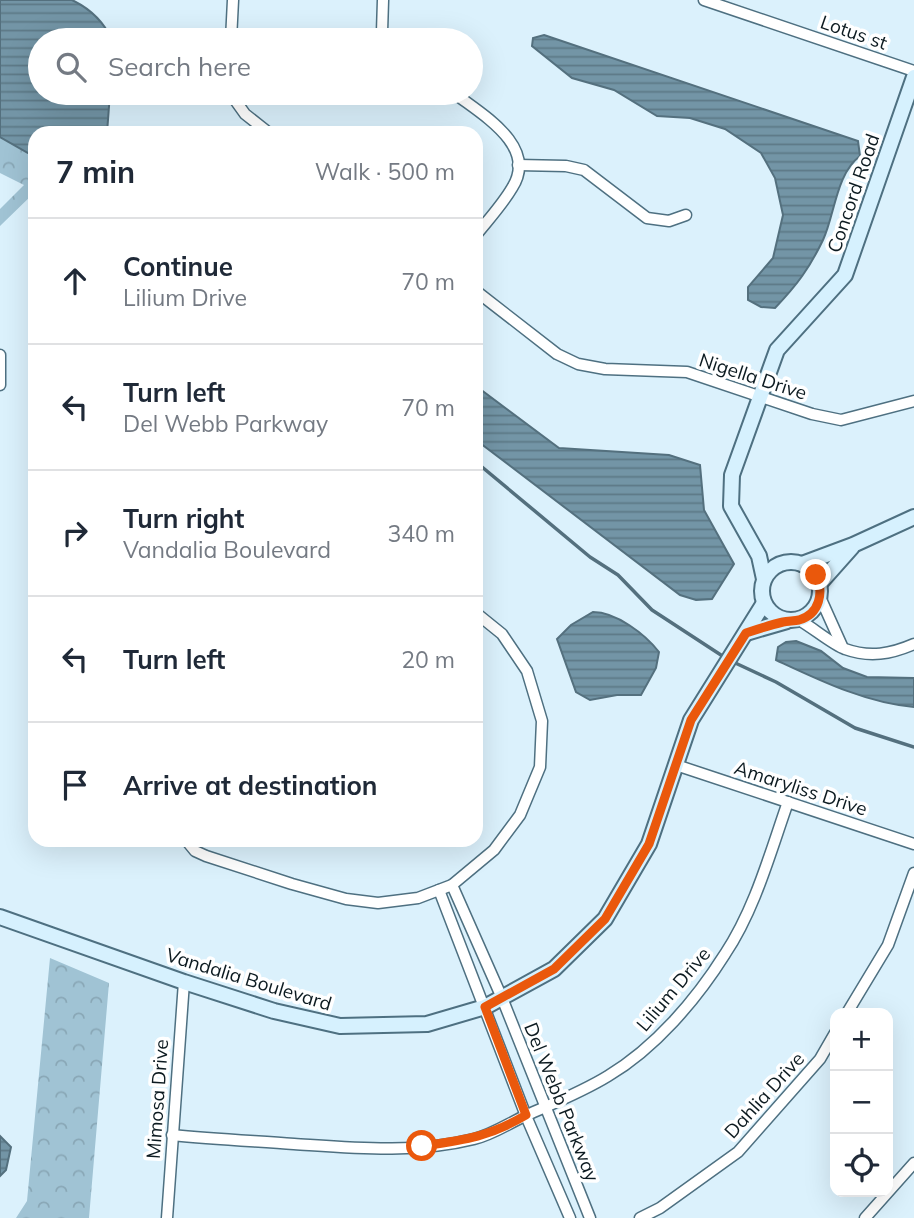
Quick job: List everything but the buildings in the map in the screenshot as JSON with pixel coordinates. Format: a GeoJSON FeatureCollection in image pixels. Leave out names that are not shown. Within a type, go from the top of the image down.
{"type":"FeatureCollection","features":[{"type":"Feature","properties":{"kind":"street"},"geometry":{"type":"LineString","coordinates":[[232,28],[233,0]]}},
{"type":"Feature","properties":{"kind":"street"},"geometry":{"type":"LineString","coordinates":[[382,28],[383,0]]}},
{"type":"Feature","properties":{"kind":"street","name":"Lotus st"},"geometry":{"type":"LineString","coordinates":[[704,0],[914,71]]}},
{"type":"Feature","properties":{"kind":"street","name":"Concord Road"},"geometry":{"type":"LineString","coordinates":[[764,579],[759,556],[731,506],[732,475],[777,350],[845,275],[914,78]]}},
{"type":"Feature","properties":{"kind":"street"},"geometry":{"type":"LineString","coordinates":[[239,105],[245,114],[261,126]]}},
{"type":"Feature","properties":{"kind":"street"},"geometry":{"type":"LineString","coordinates":[[470,105],[502,130],[516,148],[518,165],[514,186],[483,226]]}},
{"type":"Feature","properties":{"kind":"street"},"geometry":{"type":"LineString","coordinates":[[518,165],[566,166],[584,170],[647,218],[669,221],[686,215]]}},
{"type":"Feature","properties":{"kind":"street","name":"Nigella Drive"},"geometry":{"type":"LineString","coordinates":[[483,296],[557,354],[578,364],[605,369],[687,372],[812,414],[841,419],[914,401]]}},
{"type":"Feature","properties":{"kind":"street"},"geometry":{"type":"LineString","coordinates":[[0,355],[0,385]]}},
{"type":"Feature","properties":{"kind":"street"},"geometry":{"type":"LineString","coordinates":[[914,517],[853,545],[802,564],[782,563],[764,579],[762,587],[764,603],[770,612],[793,620],[844,649],[876,655],[888,654],[914,644]]}},
{"type":"Feature","properties":{"kind":"street","name":"Concord Road"},"geometry":{"type":"LineString","coordinates":[[748,537],[782,563]]}},
{"type":"Feature","properties":{"kind":"street"},"geometry":{"type":"LineString","coordinates":[[746,633],[793,620],[813,611],[820,590],[853,545]]}},
{"type":"Feature","properties":{"kind":"street"},"geometry":{"type":"LineString","coordinates":[[802,564],[810,568],[844,649]]}},
{"type":"Feature","properties":{"kind":"street","name":"Vandalia Boulevard"},"geometry":{"type":"LineString","coordinates":[[0,917],[184,982],[274,1010],[340,1026],[427,1024],[485,1007],[554,969],[605,919],[649,844],[691,720],[764,603]]}},
{"type":"Feature","properties":{"kind":"street"},"geometry":{"type":"LineString","coordinates":[[192,847],[206,856],[345,899],[378,903],[403,901],[452,886],[494,850],[514,824],[540,767],[542,722],[527,671],[502,634],[483,619]]}},
{"type":"Feature","properties":{"kind":"street","name":"Amaryliss Drive"},"geometry":{"type":"LineString","coordinates":[[676,765],[914,844]]}},
{"type":"Feature","properties":{"kind":"street","name":"Lilium Drive"},"geometry":{"type":"LineString","coordinates":[[172,1135],[382,1150],[473,1139],[502,1129],[610,1076],[651,1043],[688,1003],[726,953],[753,899],[788,802]]}},
{"type":"Feature","properties":{"kind":"street"},"geometry":{"type":"LineString","coordinates":[[850,1008],[888,945],[914,873]]}},
{"type":"Feature","properties":{"kind":"street","name":"Del Webb Parkway"},"geometry":{"type":"LineString","coordinates":[[452,886],[502,999],[590,1218]]}},
{"type":"Feature","properties":{"kind":"street","name":"Del Webb Parkway"},"geometry":{"type":"LineString","coordinates":[[439,890],[526,1115],[570,1218]]}},
{"type":"Feature","properties":{"kind":"street","name":"Mimosa Drive"},"geometry":{"type":"LineString","coordinates":[[167,1218],[184,982]]}},
{"type":"Feature","properties":{"kind":"street","name":"Dahlia Drive"},"geometry":{"type":"LineString","coordinates":[[640,1218],[660,1208],[738,1152],[820,1059],[830,1042]]}},
{"type":"Feature","properties":{"kind":"street"},"geometry":{"type":"LineString","coordinates":[[865,1218],[914,1163]]}},
{"type":"Feature","properties":{"kind":"green space"},"geometry":{"type":"Polygon","coordinates":[[[0,137],[28,153],[28,199],[0,226],[0,209],[24,185],[0,173],[0,137]]]}},
{"type":"Feature","properties":{"kind":"green space"},"geometry":{"type":"Polygon","coordinates":[[[50,958],[109,983],[89,1218],[16,1218],[27,1201],[50,958]]]}},
{"type":"Feature","properties":{"kind":"shaded area"},"geometry":{"type":"Polygon","coordinates":[[[0,0],[72,0],[91,12],[106,28],[28,28],[28,105],[109,105],[108,126],[28,126],[28,153],[0,137],[0,0]]]}},
{"type":"Feature","properties":{"kind":"shaded area"},"geometry":{"type":"Polygon","coordinates":[[[544,35],[858,141],[860,156],[852,164],[841,184],[823,240],[802,276],[775,308],[761,307],[748,300],[748,287],[773,258],[783,215],[775,178],[761,153],[725,129],[690,118],[657,116],[614,90],[572,78],[532,46],[533,38],[544,35]]]}},
{"type":"Feature","properties":{"kind":"shaded area"},"geometry":{"type":"Polygon","coordinates":[[[483,391],[559,448],[669,455],[700,465],[704,510],[734,564],[712,599],[696,600],[680,595],[483,445],[483,391]]]}},
{"type":"Feature","properties":{"kind":"shaded area"},"geometry":{"type":"Polygon","coordinates":[[[593,612],[611,616],[629,625],[659,652],[656,668],[641,695],[617,695],[590,700],[576,692],[557,639],[571,625],[593,612]]]}},
{"type":"Feature","properties":{"kind":"shaded area"},"geometry":{"type":"Polygon","coordinates":[[[796,641],[821,651],[843,668],[867,677],[914,678],[914,707],[861,696],[776,660],[778,647],[786,642],[796,641]]]}},
{"type":"Feature","properties":{"kind":"shaded area"},"geometry":{"type":"Polygon","coordinates":[[[0,1136],[11,1147],[6,1170],[0,1176],[0,1136]]]}},
{"type":"Feature","properties":{"kind":"waterway"},"geometry":{"type":"LineString","coordinates":[[483,468],[590,557],[618,575],[652,610],[724,657]]}},
{"type":"Feature","properties":{"kind":"waterway"},"geometry":{"type":"LineString","coordinates":[[731,661],[776,682],[855,728],[914,747]]}},
{"type":"Feature","properties":{"kind":"route"},"geometry":{"type":"LineString","coordinates":[[422,1146],[473,1139],[502,1129],[526,1115],[485,1007],[554,969],[605,919],[649,844],[691,720],[746,633],[799,620],[813,611],[818,605],[821,590],[816,575]]}}]}
